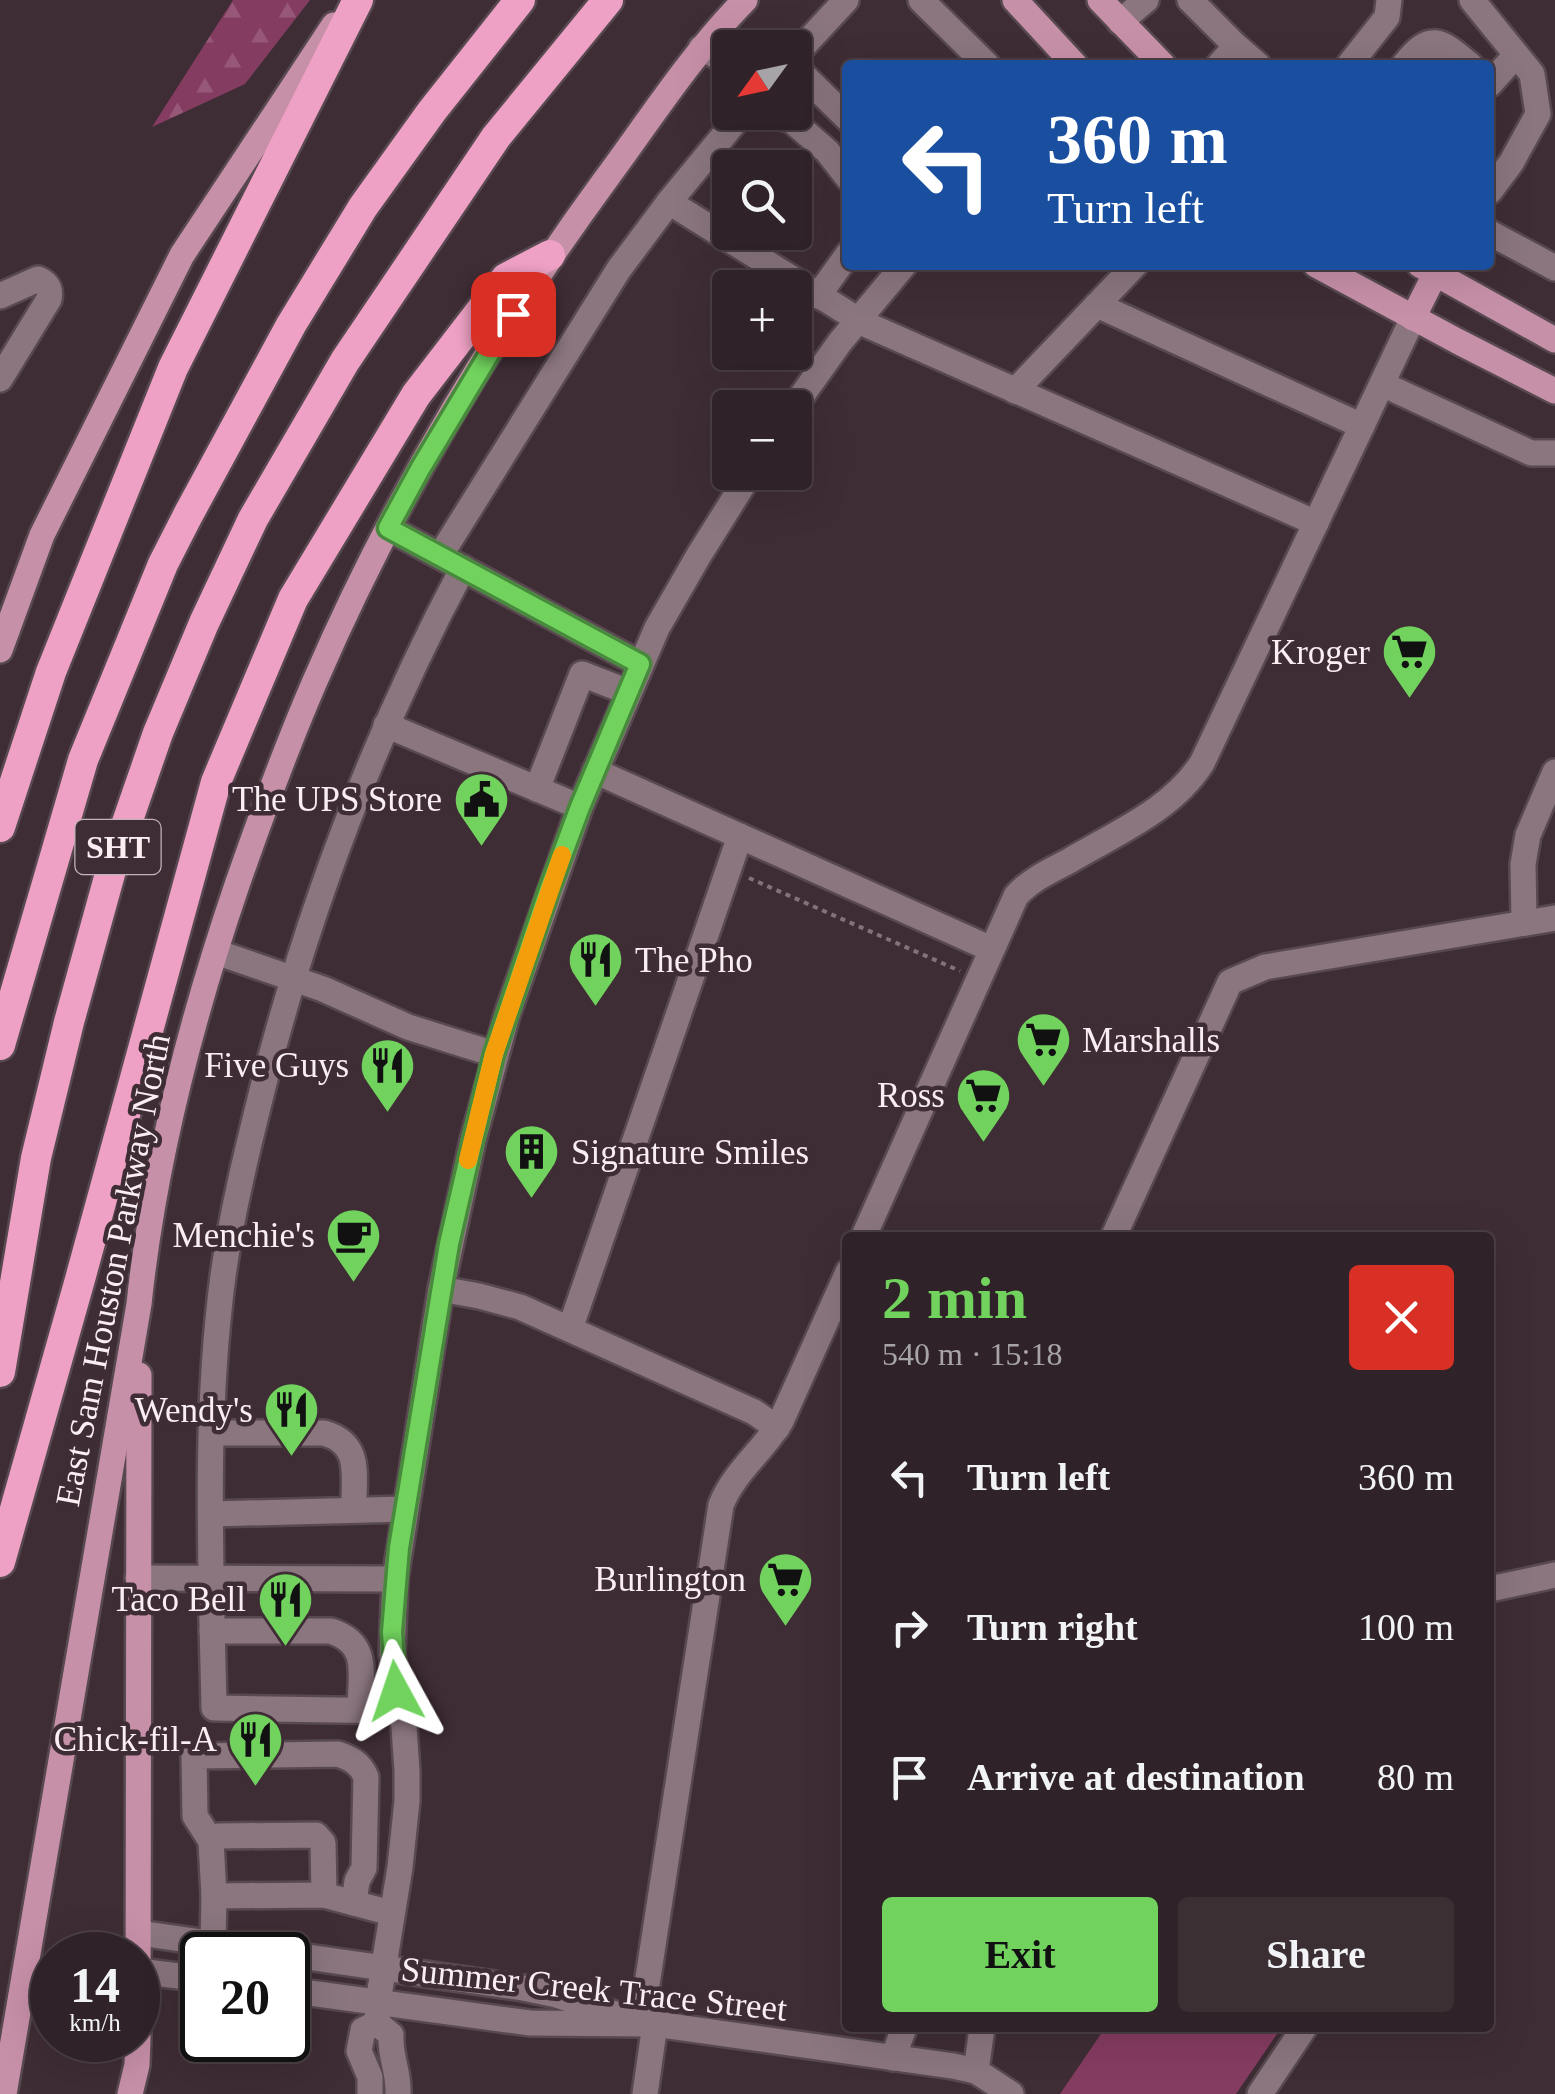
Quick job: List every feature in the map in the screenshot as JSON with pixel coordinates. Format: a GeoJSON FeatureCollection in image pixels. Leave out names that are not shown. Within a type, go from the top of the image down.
{"type":"FeatureCollection","features":[{"type":"Feature","properties":{"kind":"highway"},"geometry":{"type":"LineString","coordinates":[[0,828],[52,672],[173,368],[354,0]]}},
{"type":"Feature","properties":{"kind":"highway","name":"SHT"},"geometry":{"type":"LineString","coordinates":[[0,1045],[82,760],[164,564],[213,465],[290,325],[363,207],[432,111],[520,0]]}},
{"type":"Feature","properties":{"kind":"highway","name":"SHT"},"geometry":{"type":"LineString","coordinates":[[0,1372],[36,1158],[69,1022],[113,863],[158,734],[204,623],[253,520],[346,361],[496,137],[608,0]]}},
{"type":"Feature","properties":{"kind":"highway"},"geometry":{"type":"LineString","coordinates":[[0,1562],[216,782],[293,599],[416,396],[506,278],[550,255]]}},
{"type":"Feature","properties":{"kind":"main road"},"geometry":{"type":"LineString","coordinates":[[0,650],[42,535],[182,255],[354,0]]}},
{"type":"Feature","properties":{"kind":"main road","name":"East Sam Houston Parkway North"},"geometry":{"type":"LineString","coordinates":[[4,2094],[158,1178],[182,1072],[255,834],[315,680],[388,528],[494,343],[550,255],[701,48],[745,0]]}},
{"type":"Feature","properties":{"kind":"main road"},"geometry":{"type":"LineString","coordinates":[[1014,0],[1069,60]]}},
{"type":"Feature","properties":{"kind":"main road"},"geometry":{"type":"LineString","coordinates":[[1100,0],[1158,60]]}},
{"type":"Feature","properties":{"kind":"main road"},"geometry":{"type":"LineString","coordinates":[[1325,270],[1555,391]]}},
{"type":"Feature","properties":{"kind":"main road"},"geometry":{"type":"LineString","coordinates":[[1413,318],[1431,270]]}},
{"type":"Feature","properties":{"kind":"main road"},"geometry":{"type":"LineString","coordinates":[[1436,270],[1552,335]]}},
{"type":"Feature","properties":{"kind":"main road"},"geometry":{"type":"LineString","coordinates":[[138,1932],[139,1304]]}},
{"type":"Feature","properties":{"kind":"main road"},"geometry":{"type":"LineString","coordinates":[[130,2094],[137,2062]]}},
{"type":"Feature","properties":{"kind":"street"},"geometry":{"type":"LineString","coordinates":[[812,37],[846,0]]}},
{"type":"Feature","properties":{"kind":"street"},"geometry":{"type":"LineString","coordinates":[[921,0],[982,60]]}},
{"type":"Feature","properties":{"kind":"street"},"geometry":{"type":"LineString","coordinates":[[1120,22],[1146,0]]}},
{"type":"Feature","properties":{"kind":"street"},"geometry":{"type":"LineString","coordinates":[[1190,0],[1228,56]]}},
{"type":"Feature","properties":{"kind":"street"},"geometry":{"type":"LineString","coordinates":[[1353,60],[1387,17],[1390,0]]}},
{"type":"Feature","properties":{"kind":"street"},"geometry":{"type":"LineString","coordinates":[[1472,0],[1532,74],[1538,114],[1494,185]]}},
{"type":"Feature","properties":{"kind":"street"},"geometry":{"type":"LineString","coordinates":[[1408,60],[1417,48],[1437,42],[1464,60]]}},
{"type":"Feature","properties":{"kind":"street"},"geometry":{"type":"LineString","coordinates":[[701,48],[712,53]]}},
{"type":"Feature","properties":{"kind":"street"},"geometry":{"type":"LineString","coordinates":[[1494,79],[1516,56]]}},
{"type":"Feature","properties":{"kind":"street"},"geometry":{"type":"LineString","coordinates":[[812,84],[842,113]]}},
{"type":"Feature","properties":{"kind":"street"},"geometry":{"type":"LineString","coordinates":[[440,556],[590,315],[669,202],[727,130]]}},
{"type":"Feature","properties":{"kind":"street"},"geometry":{"type":"LineString","coordinates":[[802,130],[842,170]]}},
{"type":"Feature","properties":{"kind":"street"},"geometry":{"type":"LineString","coordinates":[[669,202],[857,320],[1316,523]]}},
{"type":"Feature","properties":{"kind":"street"},"geometry":{"type":"LineString","coordinates":[[1494,235],[1555,268]]}},
{"type":"Feature","properties":{"kind":"street"},"geometry":{"type":"LineString","coordinates":[[818,296],[842,262]]}},
{"type":"Feature","properties":{"kind":"street"},"geometry":{"type":"LineString","coordinates":[[806,390],[900,270]]}},
{"type":"Feature","properties":{"kind":"street"},"geometry":{"type":"LineString","coordinates":[[1015,391],[1129,270]]}},
{"type":"Feature","properties":{"kind":"street"},"geometry":{"type":"LineString","coordinates":[[0,296],[38,279],[50,292],[0,379]]}},
{"type":"Feature","properties":{"kind":"street"},"geometry":{"type":"LineString","coordinates":[[1097,305],[1362,426]]}},
{"type":"Feature","properties":{"kind":"street"},"geometry":{"type":"LineString","coordinates":[[866,1232],[1020,891],[1164,805],[1193,777],[1413,318]]}},
{"type":"Feature","properties":{"kind":"street"},"geometry":{"type":"LineString","coordinates":[[1382,384],[1531,453],[1555,453]]}},
{"type":"Feature","properties":{"kind":"street"},"geometry":{"type":"LineString","coordinates":[[370,2094],[370,2077],[359,2052],[363,2030],[377,2013],[407,1801],[407,1761],[392,1643],[395,1580],[449,1244],[494,1054],[580,807],[657,628],[740,490]]}},
{"type":"Feature","properties":{"kind":"street"},"geometry":{"type":"LineString","coordinates":[[388,528],[640,664]]}},
{"type":"Feature","properties":{"kind":"street"},"geometry":{"type":"LineString","coordinates":[[400,1710],[214,1708],[211,1578],[216,1344],[228,1244],[250,1141],[293,978],[386,725],[463,568]]}},
{"type":"Feature","properties":{"kind":"street"},"geometry":{"type":"LineString","coordinates":[[536,789],[582,674],[628,692]]}},
{"type":"Feature","properties":{"kind":"street"},"geometry":{"type":"LineString","coordinates":[[386,725],[580,807]]}},
{"type":"Feature","properties":{"kind":"street"},"geometry":{"type":"LineString","coordinates":[[595,771],[991,950]]}},
{"type":"Feature","properties":{"kind":"street"},"geometry":{"type":"LineString","coordinates":[[1524,923],[1523,864],[1528,835],[1555,772]]}},
{"type":"Feature","properties":{"kind":"street"},"geometry":{"type":"LineString","coordinates":[[570,1329],[740,836]]}},
{"type":"Feature","properties":{"kind":"street"},"geometry":{"type":"LineString","coordinates":[[1116,1232],[1230,982],[1265,967],[1555,918]]}},
{"type":"Feature","properties":{"kind":"street"},"geometry":{"type":"LineString","coordinates":[[216,952],[344,997],[408,1027],[494,1054]]}},
{"type":"Feature","properties":{"kind":"street"},"geometry":{"type":"LineString","coordinates":[[645,2094],[648,2024],[722,1506],[734,1480],[776,1428],[842,1285]]}},
{"type":"Feature","properties":{"kind":"street"},"geometry":{"type":"LineString","coordinates":[[441,1289],[498,1300],[570,1329],[754,1412],[776,1428]]}},
{"type":"Feature","properties":{"kind":"street"},"geometry":{"type":"LineString","coordinates":[[213,1433],[324,1433],[338,1437],[352,1455],[354,1510]]}},
{"type":"Feature","properties":{"kind":"street"},"geometry":{"type":"LineString","coordinates":[[212,1514],[405,1509]]}},
{"type":"Feature","properties":{"kind":"street"},"geometry":{"type":"LineString","coordinates":[[1494,1588],[1555,1575]]}},
{"type":"Feature","properties":{"kind":"street"},"geometry":{"type":"LineString","coordinates":[[138,1578],[395,1580]]}},
{"type":"Feature","properties":{"kind":"street"},"geometry":{"type":"LineString","coordinates":[[212,1631],[332,1632],[345,1636],[360,1654],[360,1710]]}},
{"type":"Feature","properties":{"kind":"street"},"geometry":{"type":"LineString","coordinates":[[212,1932],[210,1841],[196,1816],[194,1756],[338,1754],[362,1767],[366,1777],[364,1868],[357,1881],[354,1903]]}},
{"type":"Feature","properties":{"kind":"street"},"geometry":{"type":"LineString","coordinates":[[210,1841],[218,1836],[316,1835],[323,1842],[324,1895]]}},
{"type":"Feature","properties":{"kind":"street"},"geometry":{"type":"LineString","coordinates":[[214,1896],[324,1895],[391,1913]]}},
{"type":"Feature","properties":{"kind":"street"},"geometry":{"type":"LineString","coordinates":[[310,1957],[557,1995],[648,2024]]}},
{"type":"Feature","properties":{"kind":"street","name":"Summer Creek Trace Street"},"geometry":{"type":"LineString","coordinates":[[310,1996],[377,2013],[567,2025],[648,2024],[976,2071]]}},
{"type":"Feature","properties":{"kind":"street"},"geometry":{"type":"LineString","coordinates":[[377,2013],[391,2035],[390,2056],[399,2076],[398,2094]]}},
{"type":"Feature","properties":{"kind":"street"},"geometry":{"type":"LineString","coordinates":[[893,2058],[903,2032]]}},
{"type":"Feature","properties":{"kind":"street"},"geometry":{"type":"LineString","coordinates":[[981,2032],[976,2071],[1011,2094]]}},
{"type":"Feature","properties":{"kind":"street"},"geometry":{"type":"LineString","coordinates":[[1260,2094],[1301,2032]]}},
{"type":"Feature","properties":{"kind":"path"},"geometry":{"type":"LineString","coordinates":[[728,870],[978,979]]}},
{"type":"Feature","properties":{"kind":"green space"},"geometry":{"type":"Polygon","coordinates":[[[233,0],[310,0],[245,84],[152,127],[233,0]]]}},
{"type":"Feature","properties":{"kind":"green space"},"geometry":{"type":"Polygon","coordinates":[[[1102,2032],[1278,2032],[1236,2094],[1060,2094],[1102,2032]]]}},
{"type":"Feature","properties":{"kind":"slow traffic"},"geometry":{"type":"LineString","coordinates":[[468,1160],[506,1015],[562,855]]}},
{"type":"Feature","properties":{"kind":"place","name":"Kroger"},"geometry":{"type":"Point","coordinates":[1409,701]}},
{"type":"Feature","properties":{"kind":"place","name":"The UPS Store"},"geometry":{"type":"Point","coordinates":[481,848]}},
{"type":"Feature","properties":{"kind":"place","name":"The Pho"},"geometry":{"type":"Point","coordinates":[596,1009]}},
{"type":"Feature","properties":{"kind":"place","name":"Marshalls"},"geometry":{"type":"Point","coordinates":[1043,1089]}},
{"type":"Feature","properties":{"kind":"place","name":"Five Guys"},"geometry":{"type":"Point","coordinates":[388,1114]}},
{"type":"Feature","properties":{"kind":"place","name":"Ross"},"geometry":{"type":"Point","coordinates":[984,1144]}},
{"type":"Feature","properties":{"kind":"place","name":"Signature Smiles"},"geometry":{"type":"Point","coordinates":[532,1201]}},
{"type":"Feature","properties":{"kind":"place","name":"Menchie's"},"geometry":{"type":"Point","coordinates":[354,1284]}},
{"type":"Feature","properties":{"kind":"place","name":"Wendy's"},"geometry":{"type":"Point","coordinates":[292,1459]}},
{"type":"Feature","properties":{"kind":"place","name":"Burlington"},"geometry":{"type":"Point","coordinates":[785,1628]}},
{"type":"Feature","properties":{"kind":"place","name":"Taco Bell"},"geometry":{"type":"Point","coordinates":[285,1648]}},
{"type":"Feature","properties":{"kind":"place","name":"Chick-fil-A"},"geometry":{"type":"Point","coordinates":[256,1788]}},
{"type":"Feature","properties":{"kind":"route"},"geometry":{"type":"LineString","coordinates":[[396,1691],[392,1632],[399,1548],[437,1310],[473,1140],[494,1054],[548,893],[640,664],[388,528],[513,314]]}}]}
